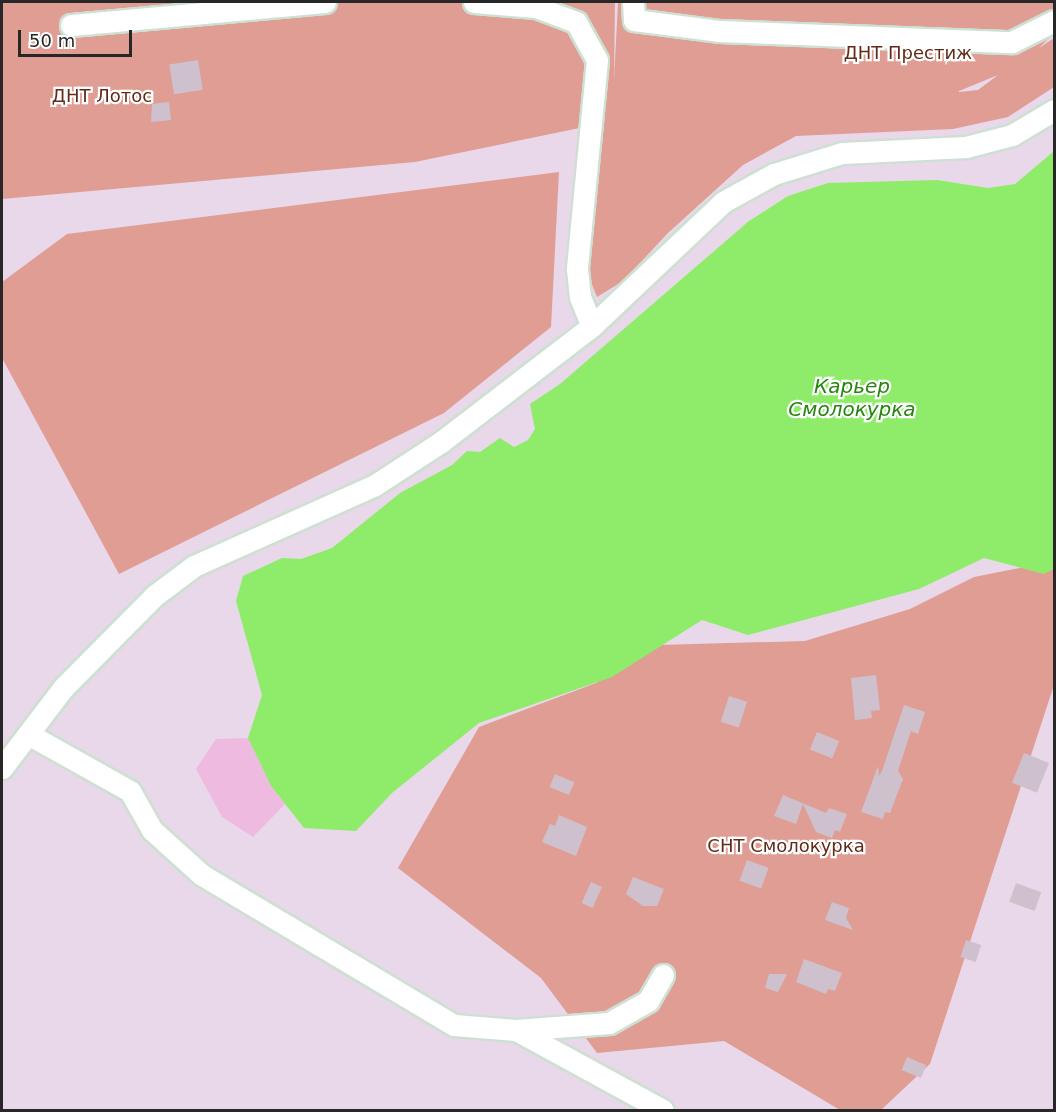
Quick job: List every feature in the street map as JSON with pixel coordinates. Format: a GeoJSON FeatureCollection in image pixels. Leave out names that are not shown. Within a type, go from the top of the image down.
{"type":"FeatureCollection","features":[{"type":"Feature","properties":{"kind":"street"},"geometry":{"type":"LineString","coordinates":[[71,25],[262,4],[324,2]]}},
{"type":"Feature","properties":{"kind":"street"},"geometry":{"type":"LineString","coordinates":[[474,2],[536,7],[576,22],[597,60],[577,269],[580,297],[592,326]]}},
{"type":"Feature","properties":{"kind":"street"},"geometry":{"type":"LineString","coordinates":[[633,2],[634,20],[720,31],[1012,42],[1054,21]]}},
{"type":"Feature","properties":{"kind":"street"},"geometry":{"type":"LineString","coordinates":[[2,768],[80,671],[154,596],[194,566],[375,485],[441,442],[592,326],[723,202],[774,174],[842,153],[966,147],[1012,135],[1054,110]]}},
{"type":"Feature","properties":{"kind":"street"},"geometry":{"type":"LineString","coordinates":[[28,734],[130,791],[152,830],[202,875],[255,910],[454,1025],[516,1030],[609,1023],[648,1001],[663,975]]}},
{"type":"Feature","properties":{"kind":"street"},"geometry":{"type":"LineString","coordinates":[[516,1030],[663,1110]]}},
{"type":"Feature","properties":{"kind":"green space"},"geometry":{"type":"Polygon","coordinates":[[[2,2],[615,2],[614,80],[618,2],[1054,2],[1054,33],[1039,48],[1054,38],[1054,87],[1008,117],[953,129],[796,136],[743,165],[668,233],[623,281],[597,297],[581,257],[599,124],[415,162],[2,199],[2,2]],[[998,75],[959,92],[978,90],[998,75]]]}},
{"type":"Feature","properties":{"kind":"green space"},"geometry":{"type":"Polygon","coordinates":[[[559,172],[551,327],[444,413],[119,574],[2,358],[2,282],[67,234],[559,172]]]}},
{"type":"Feature","properties":{"kind":"green space","name":"СНТ Смолокурка"},"geometry":{"type":"Polygon","coordinates":[[[1040,564],[1054,566],[1054,685],[930,1064],[881,1110],[840,1110],[724,1041],[597,1053],[541,978],[398,868],[479,727],[596,683],[659,645],[805,641],[910,609],[974,577],[1040,564]]]}},
{"type":"Feature","properties":{"kind":"sand"},"geometry":{"type":"Polygon","coordinates":[[[248,738],[271,786],[285,804],[253,837],[222,817],[196,769],[216,739],[248,738]]]}},
{"type":"Feature","properties":{"kind":"water","name":"Карьер Смолокурка"},"geometry":{"type":"Polygon","coordinates":[[[1054,151],[1054,569],[1044,574],[984,558],[919,589],[748,635],[702,620],[612,677],[479,723],[392,793],[356,831],[304,828],[271,786],[248,738],[262,695],[236,601],[243,576],[282,558],[301,559],[332,548],[400,493],[452,465],[467,451],[480,452],[500,438],[514,447],[528,440],[535,429],[530,404],[560,384],[749,221],[788,196],[828,183],[937,180],[988,188],[1015,184],[1054,151]]]}},
{"type":"Feature","properties":{"kind":"building"},"geometry":{"type":"Polygon","coordinates":[[[198,60],[203,90],[174,94],[169,65],[198,60]]]}},
{"type":"Feature","properties":{"kind":"building"},"geometry":{"type":"Polygon","coordinates":[[[169,102],[171,120],[151,122],[152,104],[169,102]]]}},
{"type":"Feature","properties":{"kind":"building"},"geometry":{"type":"Polygon","coordinates":[[[876,675],[880,710],[871,711],[872,718],[855,720],[851,678],[876,675]]]}},
{"type":"Feature","properties":{"kind":"building"},"geometry":{"type":"Polygon","coordinates":[[[729,696],[747,702],[739,728],[721,722],[729,696]]]}},
{"type":"Feature","properties":{"kind":"building"},"geometry":{"type":"Polygon","coordinates":[[[904,705],[925,712],[918,734],[911,731],[898,771],[903,779],[890,813],[885,812],[883,819],[861,812],[878,766],[879,776],[882,771],[904,705]]]}},
{"type":"Feature","properties":{"kind":"building"},"geometry":{"type":"Polygon","coordinates":[[[817,732],[839,741],[832,759],[810,750],[817,732]]]}},
{"type":"Feature","properties":{"kind":"building"},"geometry":{"type":"Polygon","coordinates":[[[1024,753],[1049,763],[1037,793],[1012,783],[1024,753]]]}},
{"type":"Feature","properties":{"kind":"building"},"geometry":{"type":"Polygon","coordinates":[[[555,774],[574,782],[569,795],[550,787],[555,774]]]}},
{"type":"Feature","properties":{"kind":"building"},"geometry":{"type":"Polygon","coordinates":[[[783,795],[826,813],[829,808],[847,814],[840,832],[835,830],[832,838],[816,832],[803,804],[796,824],[774,816],[783,795]]]}},
{"type":"Feature","properties":{"kind":"building"},"geometry":{"type":"Polygon","coordinates":[[[559,815],[587,827],[576,856],[542,842],[550,824],[555,826],[559,815]]]}},
{"type":"Feature","properties":{"kind":"building"},"geometry":{"type":"Polygon","coordinates":[[[747,860],[769,868],[761,889],[739,881],[747,860]]]}},
{"type":"Feature","properties":{"kind":"building"},"geometry":{"type":"Polygon","coordinates":[[[633,877],[664,889],[657,906],[643,906],[626,894],[633,877]]]}},
{"type":"Feature","properties":{"kind":"building"},"geometry":{"type":"Polygon","coordinates":[[[591,882],[602,887],[593,908],[582,903],[591,882]]]}},
{"type":"Feature","properties":{"kind":"building"},"geometry":{"type":"Polygon","coordinates":[[[1016,883],[1041,892],[1035,911],[1009,902],[1016,883]]]}},
{"type":"Feature","properties":{"kind":"building"},"geometry":{"type":"Polygon","coordinates":[[[832,902],[849,908],[846,918],[853,930],[825,920],[832,902]]]}},
{"type":"Feature","properties":{"kind":"building"},"geometry":{"type":"Polygon","coordinates":[[[966,940],[981,945],[976,962],[960,957],[966,940]]]}},
{"type":"Feature","properties":{"kind":"building"},"geometry":{"type":"Polygon","coordinates":[[[804,959],[842,973],[835,991],[828,989],[826,994],[796,982],[804,959]]]}},
{"type":"Feature","properties":{"kind":"building"},"geometry":{"type":"Polygon","coordinates":[[[769,974],[787,974],[778,992],[765,988],[769,974]]]}},
{"type":"Feature","properties":{"kind":"building"},"geometry":{"type":"Polygon","coordinates":[[[907,1057],[926,1065],[921,1078],[902,1070],[907,1057]]]}},
{"type":"Feature","properties":{"kind":"park label","name":"ДНТ Престиж"},"geometry":{"type":"Point","coordinates":[908,53]}},
{"type":"Feature","properties":{"kind":"park label","name":"ДНТ Лотос"},"geometry":{"type":"Point","coordinates":[102,96]}}]}
